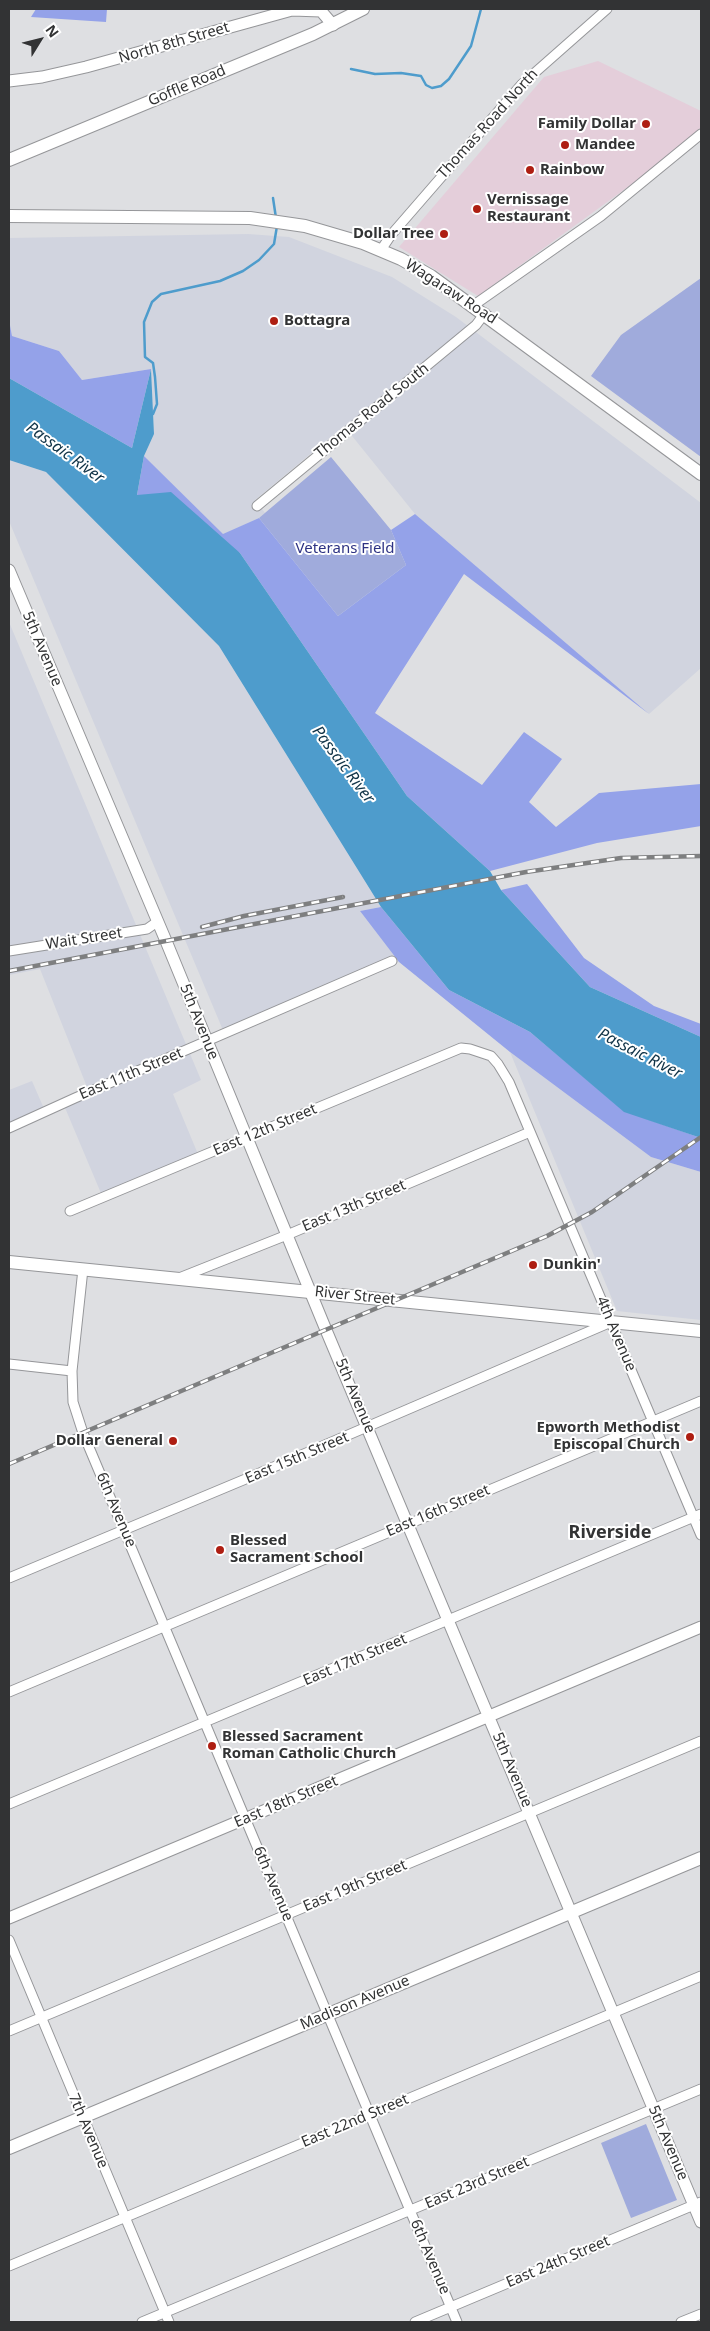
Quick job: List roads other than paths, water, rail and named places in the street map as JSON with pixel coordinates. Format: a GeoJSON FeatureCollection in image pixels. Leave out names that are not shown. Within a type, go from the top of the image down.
{"type":"FeatureCollection","features":[{"type":"Feature","properties":{"kind":"main road","name":"Goffle Road"},"geometry":{"type":"LineString","coordinates":[[9,160],[333,25],[362,9]]}},
{"type":"Feature","properties":{"kind":"main road","name":"North 8th Street"},"geometry":{"type":"LineString","coordinates":[[9,81],[42,77],[86,67],[292,10],[321,10],[333,25]]}},
{"type":"Feature","properties":{"kind":"main road","name":"Wagaraw Road"},"geometry":{"type":"LineString","coordinates":[[9,216],[214,217],[269,220],[324,230],[381,250],[430,275],[474,305],[701,474]]}},
{"type":"Feature","properties":{"kind":"main road","name":"5th Avenue"},"geometry":{"type":"LineString","coordinates":[[9,570],[654,2108],[698,2204],[701,2222]]}},
{"type":"Feature","properties":{"kind":"main road","name":"River Street"},"geometry":{"type":"LineString","coordinates":[[10,1260],[701,1331]]}},
{"type":"Feature","properties":{"kind":"main road","name":"East 18th Street"},"geometry":{"type":"LineString","coordinates":[[9,1918],[701,1628]]}},
{"type":"Feature","properties":{"kind":"main road","name":"Madison Avenue"},"geometry":{"type":"LineString","coordinates":[[9,2148],[701,1858]]}},
{"type":"Feature","properties":{"kind":"street","name":"Thomas Road North"},"geometry":{"type":"LineString","coordinates":[[381,250],[395,230],[522,84],[607,9]]}},
{"type":"Feature","properties":{"kind":"street"},"geometry":{"type":"LineString","coordinates":[[474,305],[601,216],[701,134]]}},
{"type":"Feature","properties":{"kind":"street","name":"Thomas Road South"},"geometry":{"type":"LineString","coordinates":[[257,506],[476,325],[486,314]]}},
{"type":"Feature","properties":{"kind":"street","name":"Wait Street"},"geometry":{"type":"LineString","coordinates":[[9,951],[147,929],[157,922]]}},
{"type":"Feature","properties":{"kind":"street","name":"East 11th Street"},"geometry":{"type":"LineString","coordinates":[[9,1128],[392,961]]}},
{"type":"Feature","properties":{"kind":"street","name":"East 12th Street"},"geometry":{"type":"LineString","coordinates":[[70,1211],[461,1048]]}},
{"type":"Feature","properties":{"kind":"street","name":"4th Avenue"},"geometry":{"type":"LineString","coordinates":[[461,1048],[480,1051],[498,1064],[509,1082],[653,1421],[698,1516],[701,1534]]}},
{"type":"Feature","properties":{"kind":"street","name":"East 13th Street"},"geometry":{"type":"LineString","coordinates":[[177,1278],[287,1235],[530,1132]]}},
{"type":"Feature","properties":{"kind":"street","name":"6th Avenue"},"geometry":{"type":"LineString","coordinates":[[83,1269],[72,1370],[73,1402],[83,1433],[457,2322]]}},
{"type":"Feature","properties":{"kind":"street","name":"East 15th Street"},"geometry":{"type":"LineString","coordinates":[[9,1578],[368,1427],[611,1322]]}},
{"type":"Feature","properties":{"kind":"street"},"geometry":{"type":"LineString","coordinates":[[9,1364],[72,1370]]}},
{"type":"Feature","properties":{"kind":"street","name":"East 16th Street"},"geometry":{"type":"LineString","coordinates":[[9,1692],[701,1401]]}},
{"type":"Feature","properties":{"kind":"street","name":"East 17th Street"},"geometry":{"type":"LineString","coordinates":[[9,1804],[698,1516]]}},
{"type":"Feature","properties":{"kind":"street","name":"East 19th Street"},"geometry":{"type":"LineString","coordinates":[[9,2031],[701,1741]]}},
{"type":"Feature","properties":{"kind":"street","name":"7th Avenue"},"geometry":{"type":"LineString","coordinates":[[9,1940],[168,2322]]}},
{"type":"Feature","properties":{"kind":"street","name":"East 22nd Street"},"geometry":{"type":"LineString","coordinates":[[9,2266],[124,2216],[701,1976]]}},
{"type":"Feature","properties":{"kind":"street","name":"East 23rd Street"},"geometry":{"type":"LineString","coordinates":[[142,2322],[701,2089]]}},
{"type":"Feature","properties":{"kind":"street","name":"East 24th Street"},"geometry":{"type":"LineString","coordinates":[[415,2322],[698,2204]]}},
{"type":"Feature","properties":{"kind":"street"},"geometry":{"type":"LineString","coordinates":[[681,2322],[701,2314]]}},
{"type":"Feature","properties":{"kind":"water","name":"Passaic River"},"geometry":{"type":"Polygon","coordinates":[[[151,369],[154,434],[144,456],[137,495],[171,492],[240,553],[407,796],[490,871],[501,890],[590,987],[701,1037],[701,1138],[624,1112],[530,1032],[449,990],[381,907],[219,646],[46,472],[9,460],[9,378],[132,448],[151,369]]]}},
{"type":"Feature","properties":{"kind":"waterway"},"geometry":{"type":"LineString","coordinates":[[351,69],[375,74],[401,73],[421,76],[426,85],[432,88],[441,86],[449,79],[471,46],[481,9]]}},
{"type":"Feature","properties":{"kind":"waterway"},"geometry":{"type":"LineString","coordinates":[[273,198],[276,218]]}},
{"type":"Feature","properties":{"kind":"waterway"},"geometry":{"type":"LineString","coordinates":[[153,414],[157,404],[155,377],[153,363],[145,357],[144,322],[152,302],[161,294],[220,281],[243,271],[259,260],[274,244],[277,226]]}},
{"type":"Feature","properties":{"kind":"railway"},"geometry":{"type":"LineString","coordinates":[[9,971],[526,872],[621,858],[701,856]]}},
{"type":"Feature","properties":{"kind":"railway"},"geometry":{"type":"LineString","coordinates":[[202,927],[244,916],[343,897]]}},
{"type":"Feature","properties":{"kind":"railway"},"geometry":{"type":"LineString","coordinates":[[9,1464],[547,1236],[592,1212],[701,1137]]}},
{"type":"Feature","properties":{"kind":"place","name":"Family Dollar"},"geometry":{"type":"Point","coordinates":[646,124]}},
{"type":"Feature","properties":{"kind":"place","name":"Mandee"},"geometry":{"type":"Point","coordinates":[565,145]}},
{"type":"Feature","properties":{"kind":"place","name":"Rainbow"},"geometry":{"type":"Point","coordinates":[530,170]}},
{"type":"Feature","properties":{"kind":"place","name":"Vernissage Restaurant"},"geometry":{"type":"Point","coordinates":[477,209]}},
{"type":"Feature","properties":{"kind":"place","name":"Dollar Tree"},"geometry":{"type":"Point","coordinates":[444,234]}},
{"type":"Feature","properties":{"kind":"place","name":"Bottagra"},"geometry":{"type":"Point","coordinates":[274,321]}},
{"type":"Feature","properties":{"kind":"place","name":"Dunkin'"},"geometry":{"type":"Point","coordinates":[533,1265]}},
{"type":"Feature","properties":{"kind":"place","name":"Epworth Methodist Episcopal Church"},"geometry":{"type":"Point","coordinates":[690,1437]}},
{"type":"Feature","properties":{"kind":"place","name":"Dollar General"},"geometry":{"type":"Point","coordinates":[173,1441]}},
{"type":"Feature","properties":{"kind":"place","name":"Blessed Sacrament School"},"geometry":{"type":"Point","coordinates":[220,1550]}},
{"type":"Feature","properties":{"kind":"place","name":"Blessed Sacrament Roman Catholic Church"},"geometry":{"type":"Point","coordinates":[212,1746]}},
{"type":"Feature","properties":{"kind":"district","name":"Riverside"},"geometry":{"type":"Point","coordinates":[610,1533]}},
{"type":"Feature","properties":{"kind":"park label","name":"Veterans Field"},"geometry":{"type":"Point","coordinates":[345,549]}}]}
